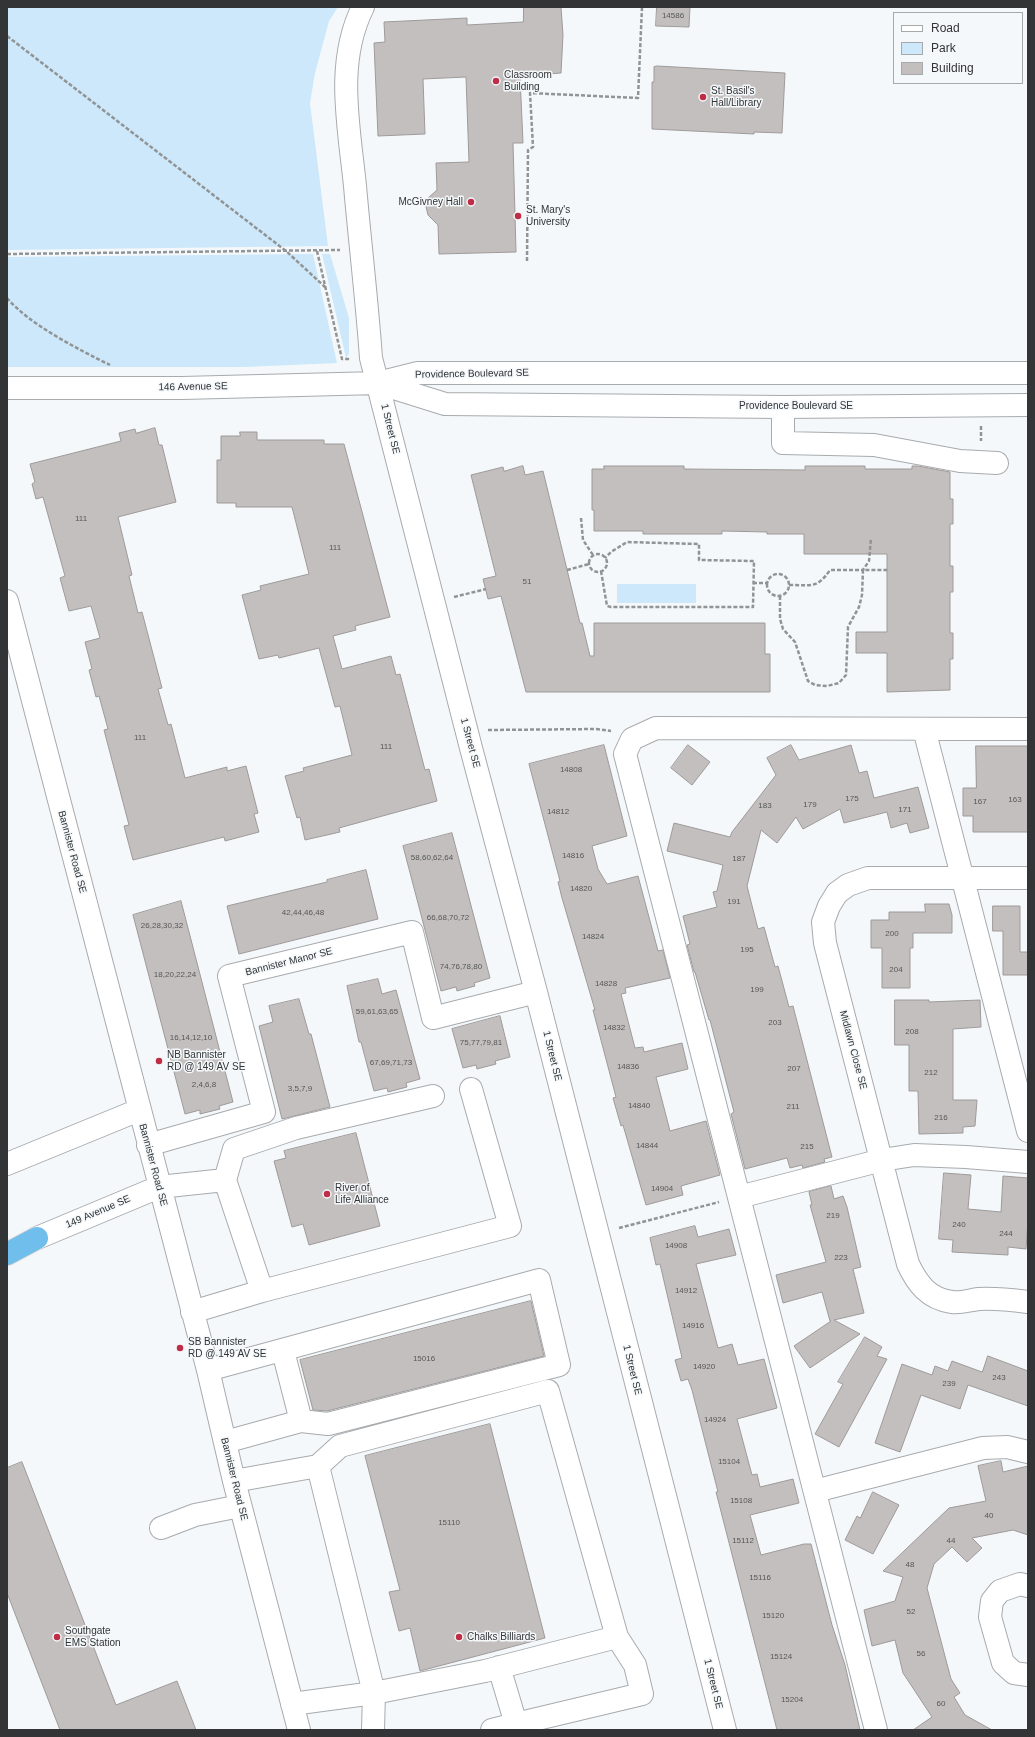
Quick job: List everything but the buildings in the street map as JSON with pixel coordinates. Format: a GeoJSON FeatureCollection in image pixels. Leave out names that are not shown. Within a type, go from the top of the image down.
{"type":"FeatureCollection","features":[{"type":"Feature","properties":{"kind":"highway"},"geometry":{"type":"LineString","coordinates":[[7,1245],[37,1238]]}},
{"type":"Feature","properties":{"kind":"highway"},"geometry":{"type":"LineString","coordinates":[[7,1254],[37,1238]]}},
{"type":"Feature","properties":{"kind":"street","name":"1 Street SE"},"geometry":{"type":"LineString","coordinates":[[364,7],[354,30],[349,47],[346,90],[367,299],[371,358],[469,740],[536,992],[725,1730]]}},
{"type":"Feature","properties":{"kind":"street","name":"Providence Boulevard SE"},"geometry":{"type":"LineString","coordinates":[[378,383],[418,374],[1028,373]]}},
{"type":"Feature","properties":{"kind":"street","name":"Providence Boulevard SE"},"geometry":{"type":"LineString","coordinates":[[378,383],[445,404],[783,407],[1028,405]]}},
{"type":"Feature","properties":{"kind":"street","name":"146 Avenue SE"},"geometry":{"type":"LineString","coordinates":[[7,388],[182,388],[378,383]]}},
{"type":"Feature","properties":{"kind":"street"},"geometry":{"type":"LineString","coordinates":[[783,407],[783,443],[874,445],[960,461],[997,463]]}},
{"type":"Feature","properties":{"kind":"street","name":"Bannister Road SE"},"geometry":{"type":"LineString","coordinates":[[7,601],[208,1370],[240,1506],[299,1730]]}},
{"type":"Feature","properties":{"kind":"street"},"geometry":{"type":"LineString","coordinates":[[876,1730],[624,754],[632,738],[656,728],[1028,729]]}},
{"type":"Feature","properties":{"kind":"street"},"geometry":{"type":"LineString","coordinates":[[924,729],[1028,1131]]}},
{"type":"Feature","properties":{"kind":"street","name":"Midlawn Close SE"},"geometry":{"type":"LineString","coordinates":[[1028,878],[868,878],[848,885],[837,893],[829,906],[823,922],[825,943],[908,1264],[916,1280],[923,1290],[935,1298],[952,1302],[979,1299],[1007,1299],[1028,1302]]}},
{"type":"Feature","properties":{"kind":"street","name":"Bannister Manor SE"},"geometry":{"type":"LineString","coordinates":[[148,1145],[264,1112],[229,976],[412,932],[433,1018],[536,992]]}},
{"type":"Feature","properties":{"kind":"street"},"geometry":{"type":"LineString","coordinates":[[192,1312],[262,1291],[510,1226],[471,1089]]}},
{"type":"Feature","properties":{"kind":"street"},"geometry":{"type":"LineString","coordinates":[[262,1291],[225,1180],[234,1149],[296,1128],[433,1096]]}},
{"type":"Feature","properties":{"kind":"street"},"geometry":{"type":"LineString","coordinates":[[7,1164],[139,1110]]}},
{"type":"Feature","properties":{"kind":"street"},"geometry":{"type":"LineString","coordinates":[[739,1197],[882,1160],[914,1155],[1028,1162]]}},
{"type":"Feature","properties":{"kind":"street","name":"149 Avenue SE"},"geometry":{"type":"LineString","coordinates":[[37,1238],[159,1187],[225,1180]]}},
{"type":"Feature","properties":{"kind":"street"},"geometry":{"type":"LineString","coordinates":[[208,1370],[283,1351],[539,1280],[560,1365],[328,1424],[301,1421],[225,1442]]}},
{"type":"Feature","properties":{"kind":"street"},"geometry":{"type":"LineString","coordinates":[[283,1351],[301,1421]]}},
{"type":"Feature","properties":{"kind":"street"},"geometry":{"type":"LineString","coordinates":[[234,1481],[318,1466],[340,1446],[548,1391],[618,1637],[635,1665],[642,1694],[492,1730]]}},
{"type":"Feature","properties":{"kind":"street"},"geometry":{"type":"LineString","coordinates":[[815,1491],[983,1448],[1007,1447],[1028,1452]]}},
{"type":"Feature","properties":{"kind":"street"},"geometry":{"type":"LineString","coordinates":[[318,1466],[374,1692],[373,1730]]}},
{"type":"Feature","properties":{"kind":"street"},"geometry":{"type":"LineString","coordinates":[[161,1528],[195,1515],[240,1506]]}},
{"type":"Feature","properties":{"kind":"street"},"geometry":{"type":"LineString","coordinates":[[1028,1586],[1020,1584],[1000,1591],[992,1601],[990,1617],[1003,1663],[1014,1673],[1028,1675]]}},
{"type":"Feature","properties":{"kind":"street"},"geometry":{"type":"LineString","coordinates":[[292,1704],[374,1692],[498,1667],[618,1637]]}},
{"type":"Feature","properties":{"kind":"street"},"geometry":{"type":"LineString","coordinates":[[498,1667],[516,1724]]}},
{"type":"Feature","properties":{"kind":"path"},"geometry":{"type":"LineString","coordinates":[[527,261],[528,150],[532,147],[530,92],[638,98],[642,7]]}},
{"type":"Feature","properties":{"kind":"path"},"geometry":{"type":"LineString","coordinates":[[7,36],[286,251],[326,287]]}},
{"type":"Feature","properties":{"kind":"path"},"geometry":{"type":"LineString","coordinates":[[7,254],[361,250]]}},
{"type":"Feature","properties":{"kind":"path"},"geometry":{"type":"LineString","coordinates":[[7,298],[18,311],[77,348],[112,366]]}},
{"type":"Feature","properties":{"kind":"path"},"geometry":{"type":"LineString","coordinates":[[581,518],[583,540],[594,555]]}},
{"type":"Feature","properties":{"kind":"path"},"geometry":{"type":"LineString","coordinates":[[780,596],[780,619],[783,629],[795,642],[808,681],[815,685],[827,686],[839,683],[846,675],[848,627],[859,607],[862,595],[863,570],[869,561],[871,538]]}},
{"type":"Feature","properties":{"kind":"path"},"geometry":{"type":"LineString","coordinates":[[602,571],[607,606],[611,607],[753,607],[754,561],[699,560],[699,544],[627,542],[611,552],[605,558]]}},
{"type":"Feature","properties":{"kind":"path"},"geometry":{"type":"LineString","coordinates":[[600,554],[605,558],[606,567],[602,571],[593,571],[589,564],[590,559],[594,555],[600,554]]}},
{"type":"Feature","properties":{"kind":"path"},"geometry":{"type":"LineString","coordinates":[[567,570],[589,564]]}},
{"type":"Feature","properties":{"kind":"path"},"geometry":{"type":"LineString","coordinates":[[789,585],[814,585],[823,580],[830,570],[887,570]]}},
{"type":"Feature","properties":{"kind":"path"},"geometry":{"type":"LineString","coordinates":[[780,573],[787,578],[789,585],[787,592],[780,596],[770,593],[766,583],[772,574],[780,573]]}},
{"type":"Feature","properties":{"kind":"path"},"geometry":{"type":"LineString","coordinates":[[753,583],[766,583]]}},
{"type":"Feature","properties":{"kind":"path"},"geometry":{"type":"LineString","coordinates":[[452,598],[486,589]]}},
{"type":"Feature","properties":{"kind":"path"},"geometry":{"type":"LineString","coordinates":[[484,730],[596,730],[613,732],[632,738]]}},
{"type":"Feature","properties":{"kind":"path"},"geometry":{"type":"LineString","coordinates":[[598,1236],[614,1229],[739,1197]]}},
{"type":"Feature","properties":{"kind":"green space"},"geometry":{"type":"Polygon","coordinates":[[[7,7],[338,7],[329,21],[315,73],[310,103],[328,246],[7,250],[7,7]]]}},
{"type":"Feature","properties":{"kind":"green space"},"geometry":{"type":"Polygon","coordinates":[[[313,254],[337,363],[244,367],[7,367],[7,257],[313,254]]]}},
{"type":"Feature","properties":{"kind":"green space"},"geometry":{"type":"Polygon","coordinates":[[[322,254],[330,254],[349,318],[349,354],[346,358],[322,254]]]}},
{"type":"Feature","properties":{"kind":"green space"},"geometry":{"type":"Polygon","coordinates":[[[617,584],[696,584],[696,603],[617,603],[617,584]]]}},
{"type":"Feature","properties":{"kind":"place","name":"Classroom Building"},"geometry":{"type":"Point","coordinates":[496,81]}},
{"type":"Feature","properties":{"kind":"place","name":"St. Basil's Hall/Library"},"geometry":{"type":"Point","coordinates":[703,97]}},
{"type":"Feature","properties":{"kind":"place","name":"McGivney Hall"},"geometry":{"type":"Point","coordinates":[471,202]}},
{"type":"Feature","properties":{"kind":"place","name":"St. Mary's University"},"geometry":{"type":"Point","coordinates":[518,216]}},
{"type":"Feature","properties":{"kind":"place","name":"NB Bannister RD @ 149 AV SE"},"geometry":{"type":"Point","coordinates":[159,1061]}},
{"type":"Feature","properties":{"kind":"place","name":"River of Life Alliance"},"geometry":{"type":"Point","coordinates":[327,1194]}},
{"type":"Feature","properties":{"kind":"place","name":"SB Bannister RD @ 149 AV SE"},"geometry":{"type":"Point","coordinates":[180,1348]}},
{"type":"Feature","properties":{"kind":"place","name":"Southgate EMS Station"},"geometry":{"type":"Point","coordinates":[57,1637]}},
{"type":"Feature","properties":{"kind":"place","name":"Chalks Billiards"},"geometry":{"type":"Point","coordinates":[459,1637]}}]}
